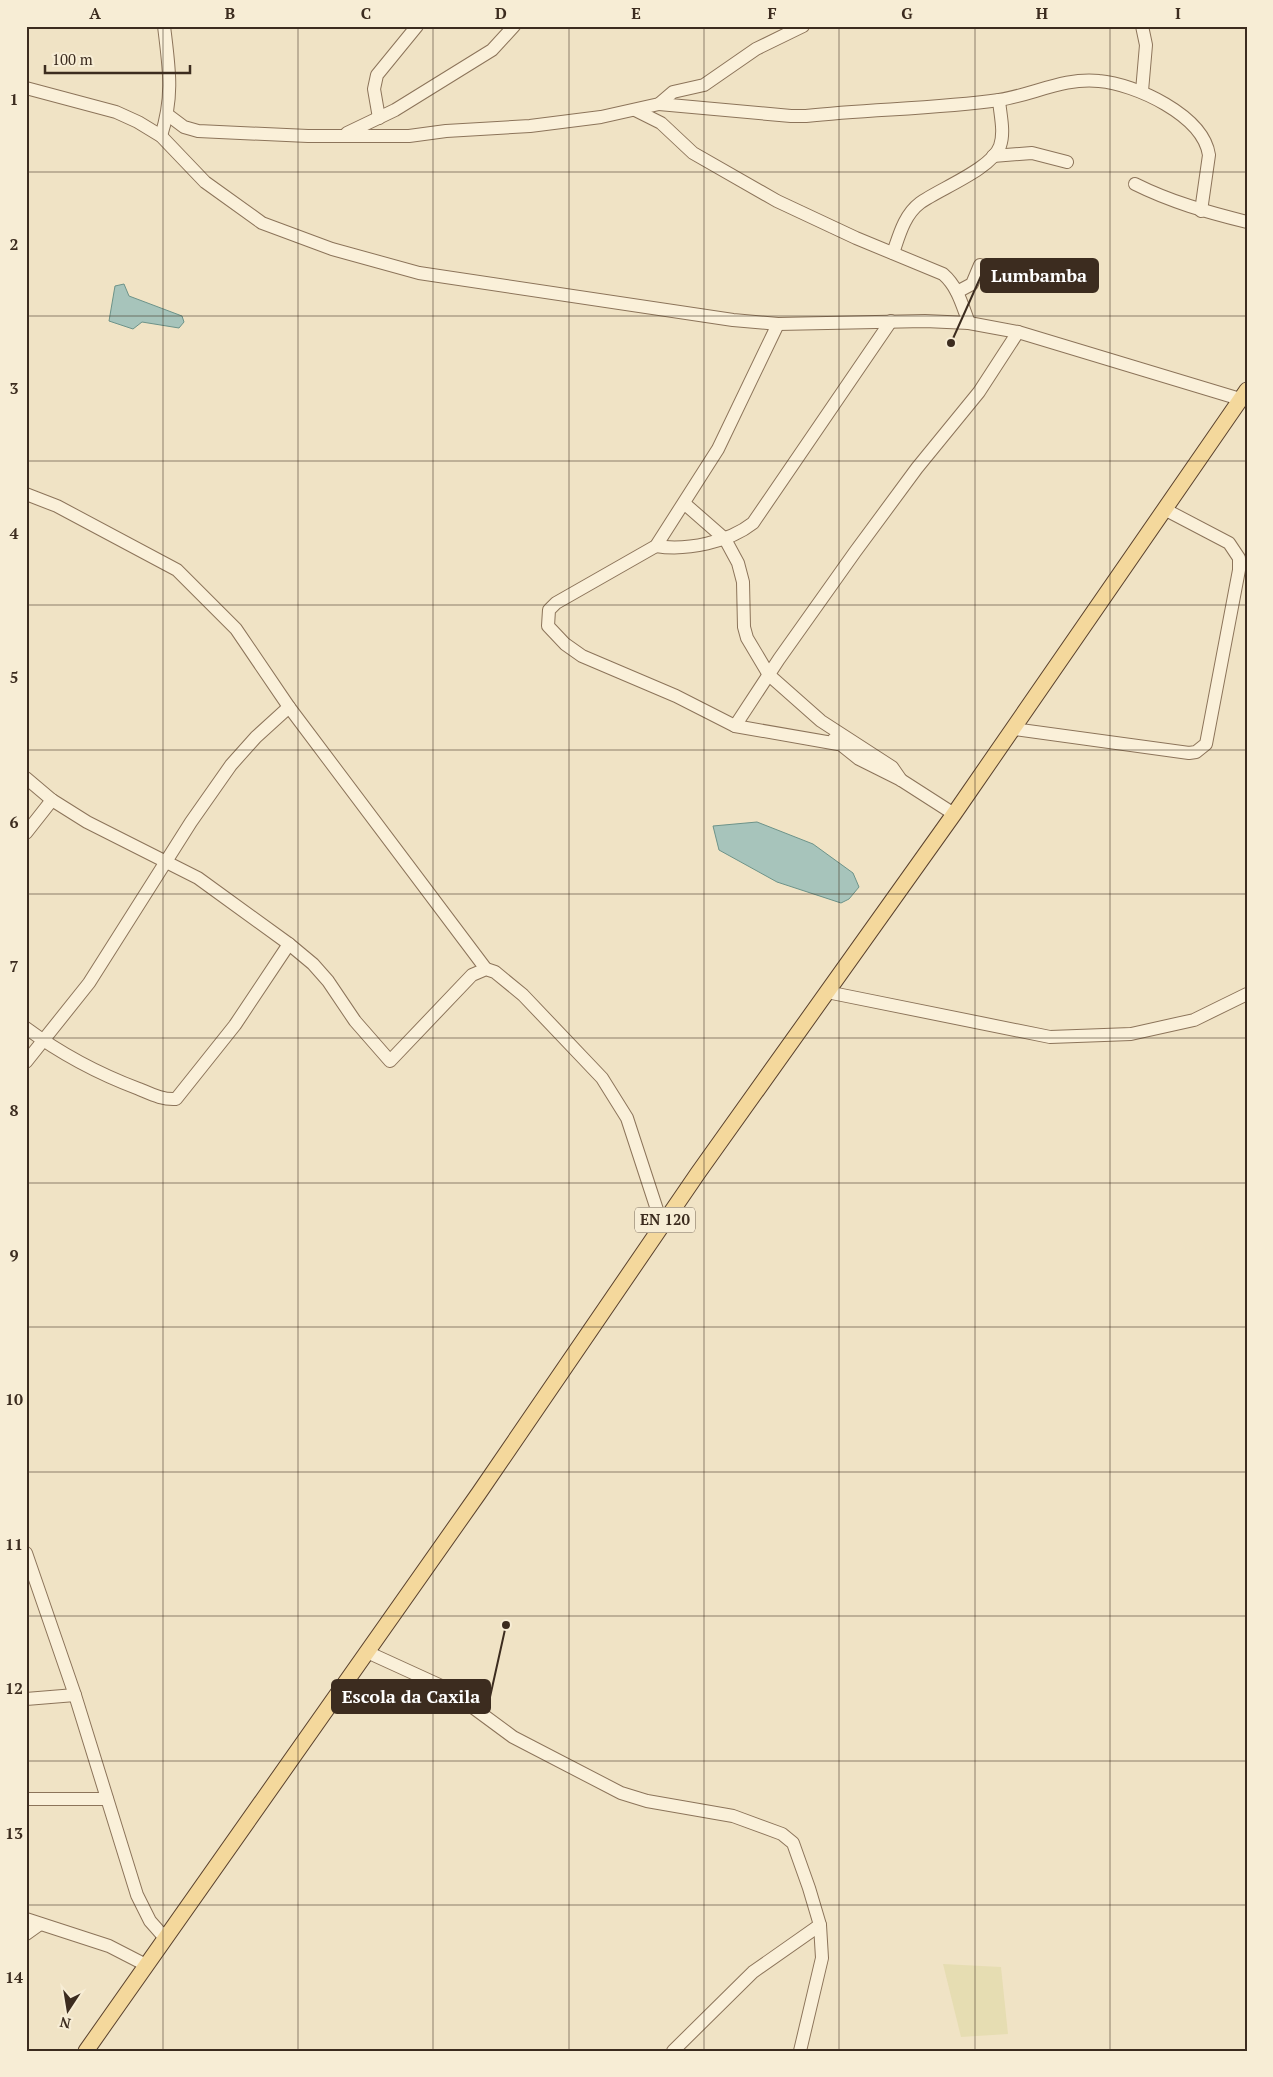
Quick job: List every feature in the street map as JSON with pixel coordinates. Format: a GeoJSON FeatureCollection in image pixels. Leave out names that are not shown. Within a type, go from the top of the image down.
{"type":"FeatureCollection","features":[{"type":"Feature","properties":{"kind":"main road","name":"EN 120"},"geometry":{"type":"LineString","coordinates":[[86,2051],[479,1493],[662,1225],[1014,729],[1166,510],[1243,395]]}},
{"type":"Feature","properties":{"kind":"street"},"geometry":{"type":"LineString","coordinates":[[161,136],[168,115],[171,85],[164,26]]}},
{"type":"Feature","properties":{"kind":"street"},"geometry":{"type":"LineString","coordinates":[[379,118],[374,89],[377,75],[417,26]]}},
{"type":"Feature","properties":{"kind":"street"},"geometry":{"type":"LineString","coordinates":[[659,104],[673,92],[713,81],[756,48],[803,26]]}},
{"type":"Feature","properties":{"kind":"street"},"geometry":{"type":"LineString","coordinates":[[1142,26],[1146,45],[1142,91]]}},
{"type":"Feature","properties":{"kind":"street"},"geometry":{"type":"LineString","coordinates":[[344,134],[379,118],[492,50],[507,29]]}},
{"type":"Feature","properties":{"kind":"street"},"geometry":{"type":"LineString","coordinates":[[168,115],[184,127],[198,131],[308,136],[344,134],[409,136],[446,131],[530,126],[635,110],[659,104],[791,116],[999,100],[1062,85],[1097,80],[1142,91],[1176,112],[1201,136],[1208,147],[1208,170],[1201,211]]}},
{"type":"Feature","properties":{"kind":"street"},"geometry":{"type":"LineString","coordinates":[[26,88],[116,112],[161,136],[205,182],[262,223],[332,250],[419,273],[724,318],[778,324],[891,321],[969,323],[1018,332],[1243,395]]}},
{"type":"Feature","properties":{"kind":"street"},"geometry":{"type":"LineString","coordinates":[[893,253],[905,220],[918,204],[966,178],[993,156],[1000,147],[1002,132],[999,100]]}},
{"type":"Feature","properties":{"kind":"street"},"geometry":{"type":"LineString","coordinates":[[635,110],[660,123],[693,154],[777,201],[943,274],[951,281],[957,292],[969,323]]}},
{"type":"Feature","properties":{"kind":"street"},"geometry":{"type":"LineString","coordinates":[[993,156],[1032,153],[1067,162]]}},
{"type":"Feature","properties":{"kind":"street"},"geometry":{"type":"LineString","coordinates":[[1135,184],[1162,198],[1201,211],[1247,222]]}},
{"type":"Feature","properties":{"kind":"street"},"geometry":{"type":"LineString","coordinates":[[957,292],[972,284],[980,264]]}},
{"type":"Feature","properties":{"kind":"street"},"geometry":{"type":"LineString","coordinates":[[656,546],[676,548],[725,539],[754,523],[891,321]]}},
{"type":"Feature","properties":{"kind":"street"},"geometry":{"type":"LineString","coordinates":[[778,324],[718,449],[656,546],[556,603],[549,610],[548,626],[565,644],[582,656],[676,696],[735,726],[838,744]]}},
{"type":"Feature","properties":{"kind":"street"},"geometry":{"type":"LineString","coordinates":[[735,726],[769,674],[917,468],[979,392],[1018,332]]}},
{"type":"Feature","properties":{"kind":"street"},"geometry":{"type":"LineString","coordinates":[[26,494],[57,506],[176,570],[236,629],[289,707],[486,969],[495,972],[523,995],[602,1078],[627,1118],[662,1225]]}},
{"type":"Feature","properties":{"kind":"street"},"geometry":{"type":"LineString","coordinates":[[684,504],[725,539],[738,563],[743,582],[744,627],[747,638],[769,674],[821,721],[887,763],[902,780]]}},
{"type":"Feature","properties":{"kind":"street"},"geometry":{"type":"LineString","coordinates":[[1014,729],[1189,753],[1196,752],[1206,744],[1239,570],[1239,558],[1229,543],[1166,510]]}},
{"type":"Feature","properties":{"kind":"street"},"geometry":{"type":"LineString","coordinates":[[26,1062],[89,983],[165,862],[231,765],[256,737],[289,707]]}},
{"type":"Feature","properties":{"kind":"street"},"geometry":{"type":"LineString","coordinates":[[821,721],[824,728],[838,744],[859,759],[902,780],[954,814]]}},
{"type":"Feature","properties":{"kind":"street"},"geometry":{"type":"LineString","coordinates":[[26,778],[52,800],[87,822],[198,878],[289,944],[313,964],[328,981],[354,1021],[390,1061],[472,975],[486,969]]}},
{"type":"Feature","properties":{"kind":"street"},"geometry":{"type":"LineString","coordinates":[[26,833],[52,800]]}},
{"type":"Feature","properties":{"kind":"street"},"geometry":{"type":"LineString","coordinates":[[26,1028],[43,1041],[105,1077],[164,1099],[176,1099],[235,1025],[289,944]]}},
{"type":"Feature","properties":{"kind":"street"},"geometry":{"type":"LineString","coordinates":[[827,992],[1050,1038],[1131,1034],[1194,1020],[1247,994]]}},
{"type":"Feature","properties":{"kind":"street"},"geometry":{"type":"LineString","coordinates":[[26,1553],[75,1695],[137,1895],[150,1921],[164,1938]]}},
{"type":"Feature","properties":{"kind":"street"},"geometry":{"type":"LineString","coordinates":[[367,1652],[448,1689],[512,1737],[621,1793],[647,1801],[733,1816],[782,1834],[793,1843],[820,1925],[822,1958],[800,2051]]}},
{"type":"Feature","properties":{"kind":"street"},"geometry":{"type":"LineString","coordinates":[[26,1699],[75,1695]]}},
{"type":"Feature","properties":{"kind":"street"},"geometry":{"type":"LineString","coordinates":[[26,1799],[107,1799]]}},
{"type":"Feature","properties":{"kind":"street"},"geometry":{"type":"LineString","coordinates":[[26,1919],[109,1946],[146,1965]]}},
{"type":"Feature","properties":{"kind":"street"},"geometry":{"type":"LineString","coordinates":[[26,1934],[40,1924]]}},
{"type":"Feature","properties":{"kind":"street"},"geometry":{"type":"LineString","coordinates":[[673,2051],[753,1972],[820,1925]]}},
{"type":"Feature","properties":{"kind":"shaded area"},"geometry":{"type":"Polygon","coordinates":[[[943,1964],[1001,1967],[1008,2034],[961,2037],[943,1964]]]}},
{"type":"Feature","properties":{"kind":"water"},"geometry":{"type":"Polygon","coordinates":[[[124,284],[129,296],[182,316],[184,322],[179,328],[142,322],[133,329],[109,321],[115,286],[124,284]]]}},
{"type":"Feature","properties":{"kind":"water"},"geometry":{"type":"Polygon","coordinates":[[[757,822],[813,844],[853,873],[859,887],[849,899],[841,903],[777,882],[719,850],[713,826],[757,822]]]}},
{"type":"Feature","properties":{"kind":"place","name":"Lumbamba"},"geometry":{"type":"Point","coordinates":[951,343]}},
{"type":"Feature","properties":{"kind":"place","name":"Escola da Caxila"},"geometry":{"type":"Point","coordinates":[506,1625]}}]}
